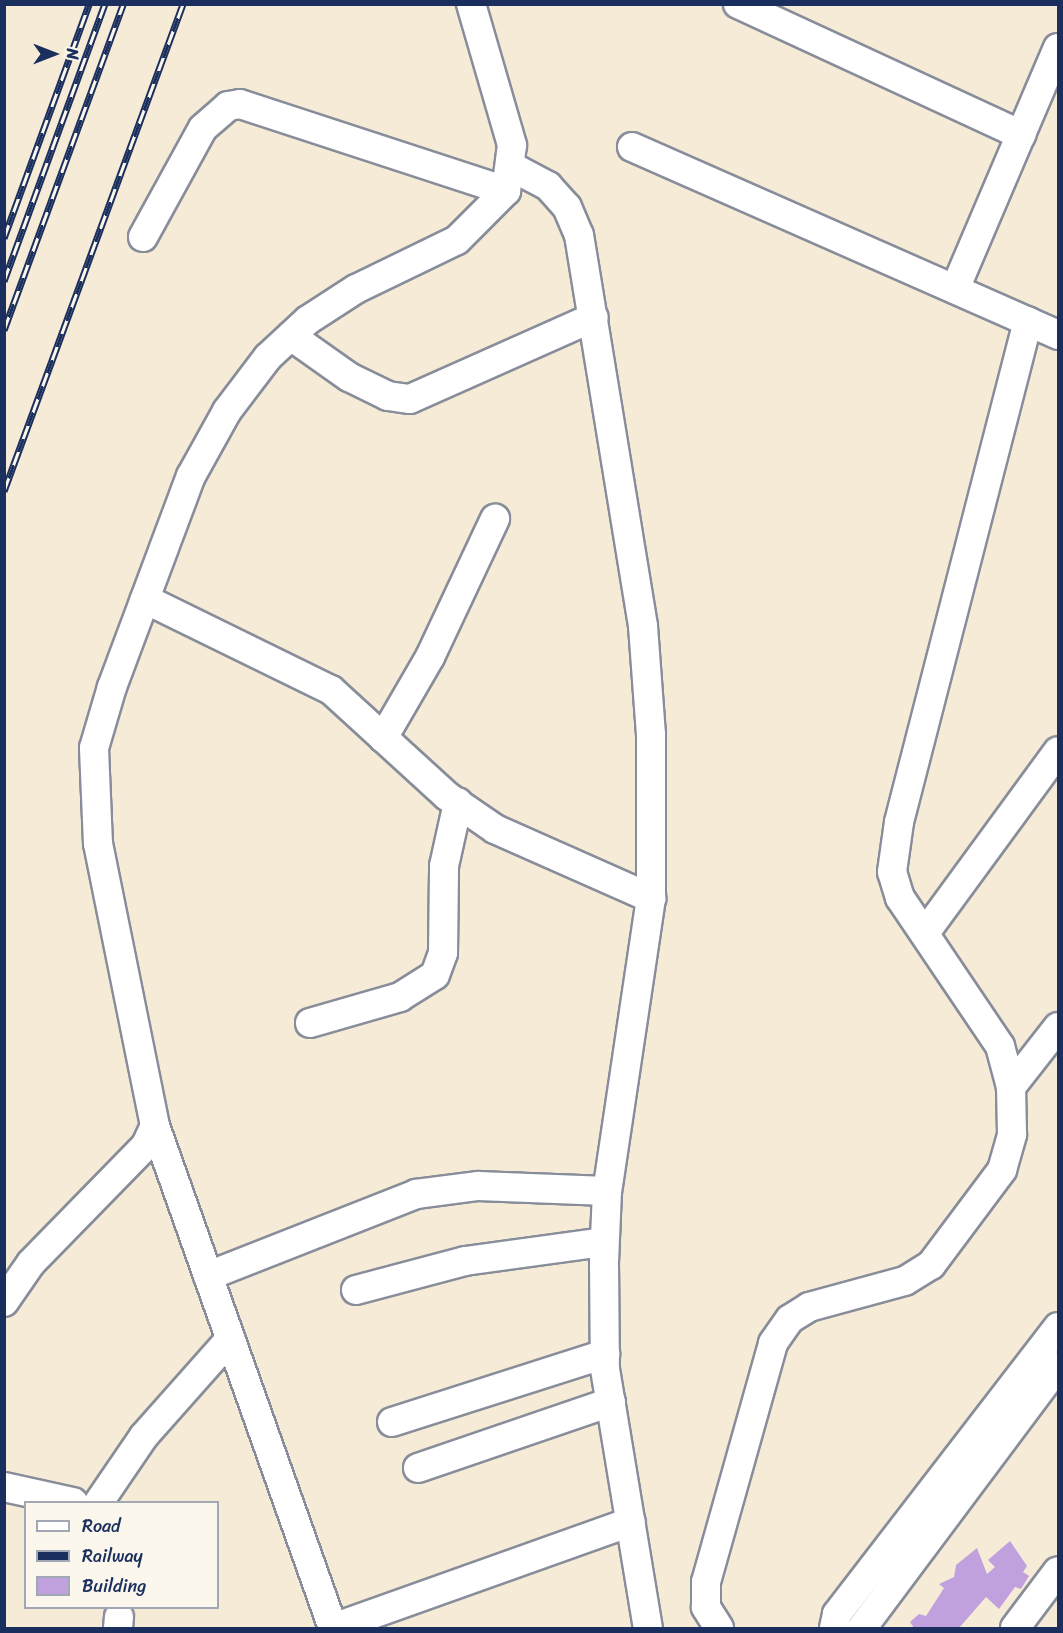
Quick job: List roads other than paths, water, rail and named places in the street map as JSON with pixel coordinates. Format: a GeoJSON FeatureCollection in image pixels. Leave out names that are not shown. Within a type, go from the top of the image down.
{"type":"FeatureCollection","features":[{"type":"Feature","properties":{"kind":"street"},"geometry":{"type":"LineString","coordinates":[[471,4],[506,119],[509,179],[457,240],[356,289],[291,336],[227,411],[191,476],[145,598],[94,748],[92,779],[98,844],[155,1126],[333,1628],[631,1522]]}},
{"type":"Feature","properties":{"kind":"street"},"geometry":{"type":"LineString","coordinates":[[738,4],[1021,135]]}},
{"type":"Feature","properties":{"kind":"street"},"geometry":{"type":"LineString","coordinates":[[955,289],[1059,48]]}},
{"type":"Feature","properties":{"kind":"street"},"geometry":{"type":"LineString","coordinates":[[143,237],[203,128],[228,106],[240,104],[509,179],[548,186],[567,207],[579,235],[643,626],[651,735],[651,898],[607,1191],[604,1242],[605,1354],[648,1629]]}},
{"type":"Feature","properties":{"kind":"street"},"geometry":{"type":"LineString","coordinates":[[632,147],[1059,335]]}},
{"type":"Feature","properties":{"kind":"street"},"geometry":{"type":"LineString","coordinates":[[291,336],[349,377],[388,396],[410,399],[594,317]]}},
{"type":"Feature","properties":{"kind":"street"},"geometry":{"type":"LineString","coordinates":[[719,1629],[706,1606],[706,1582],[773,1343],[790,1319],[809,1307],[905,1281],[931,1265],[1002,1170],[1012,1134],[1011,1087],[1000,1046],[900,898],[892,872],[899,822],[1028,321]]}},
{"type":"Feature","properties":{"kind":"street"},"geometry":{"type":"LineString","coordinates":[[383,738],[430,657],[495,519]]}},
{"type":"Feature","properties":{"kind":"street"},"geometry":{"type":"LineString","coordinates":[[145,598],[304,673],[458,804],[547,855],[651,898]]}},
{"type":"Feature","properties":{"kind":"street"},"geometry":{"type":"LineString","coordinates":[[925,933],[1059,751]]}},
{"type":"Feature","properties":{"kind":"street"},"geometry":{"type":"LineString","coordinates":[[310,1023],[400,997],[435,975],[443,953],[444,866],[458,804]]}},
{"type":"Feature","properties":{"kind":"street"},"geometry":{"type":"LineString","coordinates":[[1011,1087],[1059,1027]]}},
{"type":"Feature","properties":{"kind":"street"},"geometry":{"type":"LineString","coordinates":[[4,1302],[31,1263],[146,1145],[155,1126]]}},
{"type":"Feature","properties":{"kind":"street"},"geometry":{"type":"LineString","coordinates":[[208,1276],[436,1190],[607,1191]]}},
{"type":"Feature","properties":{"kind":"street"},"geometry":{"type":"LineString","coordinates":[[356,1290],[465,1261],[604,1242]]}},
{"type":"Feature","properties":{"kind":"street"},"geometry":{"type":"LineString","coordinates":[[834,1629],[837,1614],[1059,1327]]}},
{"type":"Feature","properties":{"kind":"street"},"geometry":{"type":"LineString","coordinates":[[100,1501],[144,1436],[230,1339]]}},
{"type":"Feature","properties":{"kind":"street"},"geometry":{"type":"LineString","coordinates":[[392,1422],[605,1354]]}},
{"type":"Feature","properties":{"kind":"street"},"geometry":{"type":"LineString","coordinates":[[862,1629],[1059,1366]]}},
{"type":"Feature","properties":{"kind":"street"},"geometry":{"type":"LineString","coordinates":[[418,1468],[611,1402]]}},
{"type":"Feature","properties":{"kind":"street"},"geometry":{"type":"LineString","coordinates":[[4,1487],[64,1501]]}},
{"type":"Feature","properties":{"kind":"street"},"geometry":{"type":"LineString","coordinates":[[1015,1629],[1059,1571]]}},
{"type":"Feature","properties":{"kind":"railway"},"geometry":{"type":"LineString","coordinates":[[4,238],[89,4]]}},
{"type":"Feature","properties":{"kind":"railway"},"geometry":{"type":"LineString","coordinates":[[4,281],[105,4]]}},
{"type":"Feature","properties":{"kind":"railway"},"geometry":{"type":"LineString","coordinates":[[4,330],[123,4]]}},
{"type":"Feature","properties":{"kind":"railway"},"geometry":{"type":"LineString","coordinates":[[4,491],[183,4]]}}]}
